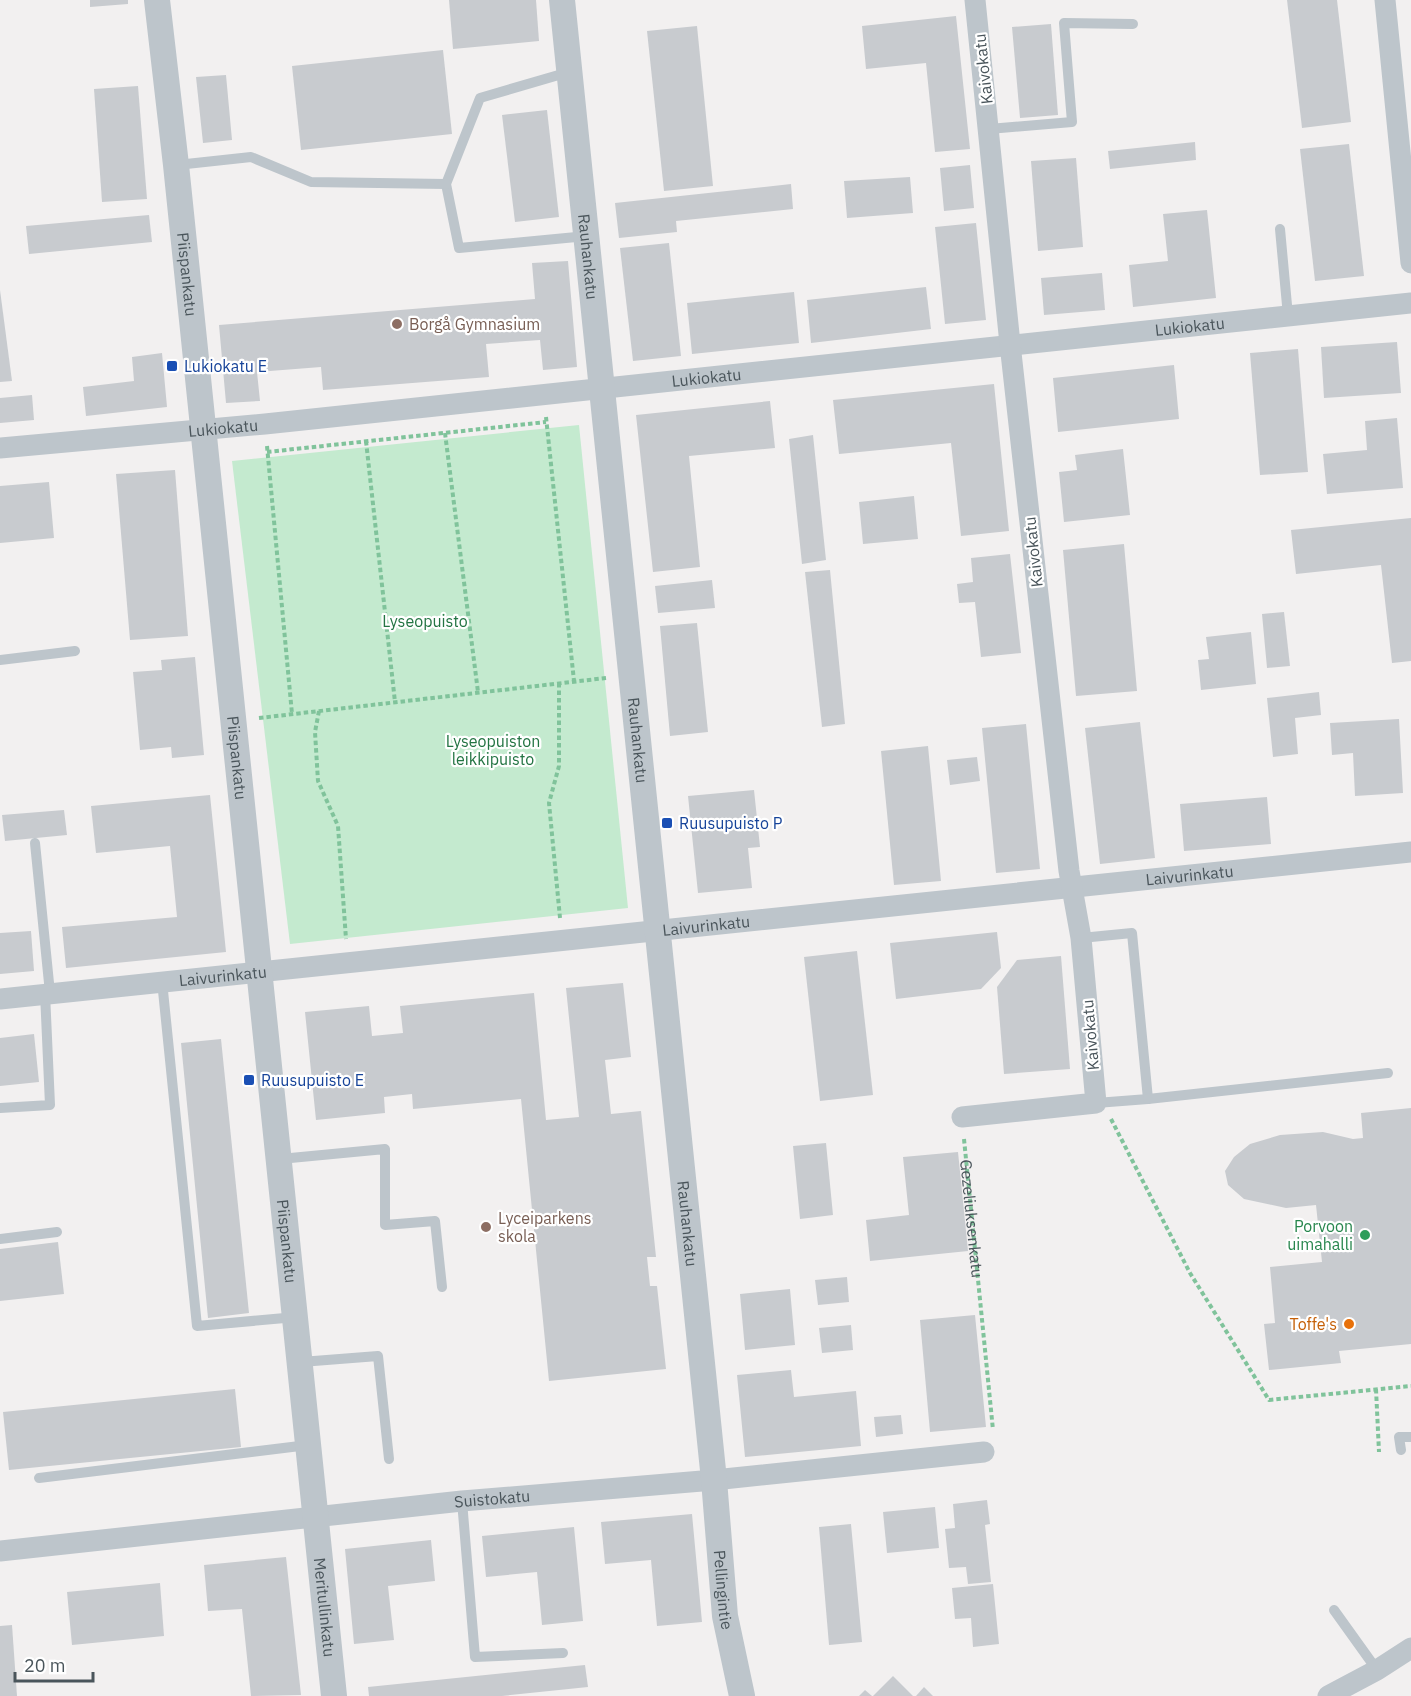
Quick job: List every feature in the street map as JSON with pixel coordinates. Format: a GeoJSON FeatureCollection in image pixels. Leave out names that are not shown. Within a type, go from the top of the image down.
{"type":"FeatureCollection","features":[{"type":"Feature","properties":{"kind":"street","name":"Piispankatu"},"geometry":{"type":"LineString","coordinates":[[157,0],[280,1159],[315,1517]]}},
{"type":"Feature","properties":{"kind":"street","name":"Rauhankatu"},"geometry":{"type":"LineString","coordinates":[[562,0],[714,1480]]}},
{"type":"Feature","properties":{"kind":"street","name":"Kaivokatu"},"geometry":{"type":"LineString","coordinates":[[975,0],[1010,344],[1071,887],[1081,938],[1096,1104]]}},
{"type":"Feature","properties":{"kind":"street"},"geometry":{"type":"LineString","coordinates":[[1385,0],[1406,165],[1411,263]]}},
{"type":"Feature","properties":{"kind":"street","name":"Lukiokatu"},"geometry":{"type":"LineString","coordinates":[[0,447],[265,424],[1411,303]]}},
{"type":"Feature","properties":{"kind":"street","name":"Laivurinkatu"},"geometry":{"type":"LineString","coordinates":[[0,999],[1411,852]]}},
{"type":"Feature","properties":{"kind":"street"},"geometry":{"type":"LineString","coordinates":[[962,1117],[1096,1104]]}},
{"type":"Feature","properties":{"kind":"street","name":"Suistokatu"},"geometry":{"type":"LineString","coordinates":[[0,1551],[462,1501],[714,1480],[984,1452]]}},
{"type":"Feature","properties":{"kind":"street","name":"Pellingintie"},"geometry":{"type":"LineString","coordinates":[[714,1480],[725,1616],[742,1696]]}},
{"type":"Feature","properties":{"kind":"street","name":"Meritullinkatu"},"geometry":{"type":"LineString","coordinates":[[315,1517],[334,1696]]}},
{"type":"Feature","properties":{"kind":"street"},"geometry":{"type":"LineString","coordinates":[[1328,1696],[1377,1670],[1411,1648]]}},
{"type":"Feature","properties":{"kind":"lane"},"geometry":{"type":"LineString","coordinates":[[989,129],[1072,122],[1064,23],[1133,24]]}},
{"type":"Feature","properties":{"kind":"lane"},"geometry":{"type":"LineString","coordinates":[[570,72],[480,98],[446,184],[459,248],[587,236]]}},
{"type":"Feature","properties":{"kind":"lane"},"geometry":{"type":"LineString","coordinates":[[176,165],[251,157],[311,182],[446,184]]}},
{"type":"Feature","properties":{"kind":"lane"},"geometry":{"type":"LineString","coordinates":[[1280,229],[1288,315]]}},
{"type":"Feature","properties":{"kind":"lane"},"geometry":{"type":"LineString","coordinates":[[0,660],[75,651]]}},
{"type":"Feature","properties":{"kind":"lane"},"geometry":{"type":"LineString","coordinates":[[0,1108],[50,1105],[47,993],[35,843]]}},
{"type":"Feature","properties":{"kind":"lane"},"geometry":{"type":"LineString","coordinates":[[1081,938],[1132,933],[1148,1099]]}},
{"type":"Feature","properties":{"kind":"lane"},"geometry":{"type":"LineString","coordinates":[[162,981],[197,1326],[296,1317]]}},
{"type":"Feature","properties":{"kind":"lane"},"geometry":{"type":"LineString","coordinates":[[1096,1104],[1388,1073]]}},
{"type":"Feature","properties":{"kind":"lane"},"geometry":{"type":"LineString","coordinates":[[280,1159],[385,1149],[385,1225],[435,1221],[442,1287]]}},
{"type":"Feature","properties":{"kind":"lane"},"geometry":{"type":"LineString","coordinates":[[0,1239],[57,1232]]}},
{"type":"Feature","properties":{"kind":"lane"},"geometry":{"type":"LineString","coordinates":[[301,1362],[378,1356],[389,1459]]}},
{"type":"Feature","properties":{"kind":"lane"},"geometry":{"type":"LineString","coordinates":[[1401,1450],[1400,1437],[1411,1437]]}},
{"type":"Feature","properties":{"kind":"lane"},"geometry":{"type":"LineString","coordinates":[[39,1478],[308,1445]]}},
{"type":"Feature","properties":{"kind":"lane"},"geometry":{"type":"LineString","coordinates":[[462,1501],[475,1657],[563,1653]]}},
{"type":"Feature","properties":{"kind":"lane"},"geometry":{"type":"LineString","coordinates":[[1334,1610],[1377,1670]]}},
{"type":"Feature","properties":{"kind":"path"},"geometry":{"type":"LineString","coordinates":[[544,394],[574,681]]}},
{"type":"Feature","properties":{"kind":"path"},"geometry":{"type":"LineString","coordinates":[[267,452],[546,422]]}},
{"type":"Feature","properties":{"kind":"path"},"geometry":{"type":"LineString","coordinates":[[265,424],[292,714]]}},
{"type":"Feature","properties":{"kind":"path"},"geometry":{"type":"LineString","coordinates":[[444,433],[478,692]]}},
{"type":"Feature","properties":{"kind":"path"},"geometry":{"type":"LineString","coordinates":[[366,441],[395,702]]}},
{"type":"Feature","properties":{"kind":"path"},"geometry":{"type":"LineString","coordinates":[[285,716],[631,675]]}},
{"type":"Feature","properties":{"kind":"path"},"geometry":{"type":"LineString","coordinates":[[559,683],[559,766],[549,802],[560,922]]}},
{"type":"Feature","properties":{"kind":"path"},"geometry":{"type":"LineString","coordinates":[[319,711],[315,732],[318,781],[338,826],[347,943]]}},
{"type":"Feature","properties":{"kind":"path"},"geometry":{"type":"LineString","coordinates":[[1096,1104],[1111,1118],[1190,1273],[1269,1400],[1411,1386]]}},
{"type":"Feature","properties":{"kind":"path","name":"Gezeliuksenkatu"},"geometry":{"type":"LineString","coordinates":[[962,1117],[993,1429],[984,1452]]}},
{"type":"Feature","properties":{"kind":"path"},"geometry":{"type":"LineString","coordinates":[[1376,1389],[1379,1452]]}},
{"type":"Feature","properties":{"kind":"green space","name":"Lyseopuisto"},"geometry":{"type":"Polygon","coordinates":[[[579,425],[628,908],[290,944],[232,461],[579,425]]]}},
{"type":"Feature","properties":{"kind":"building"},"geometry":{"type":"Polygon","coordinates":[[[90,0],[128,0],[128,4],[90,7],[90,0]]]}},
{"type":"Feature","properties":{"kind":"building"},"geometry":{"type":"Polygon","coordinates":[[[449,0],[536,0],[539,41],[453,49],[449,0]]]}},
{"type":"Feature","properties":{"kind":"building"},"geometry":{"type":"Polygon","coordinates":[[[1287,0],[1337,0],[1351,122],[1302,128],[1287,0]]]}},
{"type":"Feature","properties":{"kind":"building"},"geometry":{"type":"Polygon","coordinates":[[[956,16],[970,149],[935,152],[926,63],[866,69],[862,26],[956,16]]]}},
{"type":"Feature","properties":{"kind":"building"},"geometry":{"type":"Polygon","coordinates":[[[1051,24],[1058,115],[1020,118],[1012,27],[1051,24]]]}},
{"type":"Feature","properties":{"kind":"building"},"geometry":{"type":"Polygon","coordinates":[[[697,26],[713,186],[664,191],[647,31],[697,26]]]}},
{"type":"Feature","properties":{"kind":"building"},"geometry":{"type":"Polygon","coordinates":[[[443,50],[452,134],[301,150],[292,66],[443,50]]]}},
{"type":"Feature","properties":{"kind":"building"},"geometry":{"type":"Polygon","coordinates":[[[226,75],[232,140],[203,143],[196,77],[226,75]]]}},
{"type":"Feature","properties":{"kind":"building"},"geometry":{"type":"Polygon","coordinates":[[[138,86],[147,199],[102,202],[94,89],[138,86]]]}},
{"type":"Feature","properties":{"kind":"building"},"geometry":{"type":"Polygon","coordinates":[[[547,110],[559,217],[515,222],[502,115],[547,110]]]}},
{"type":"Feature","properties":{"kind":"building"},"geometry":{"type":"Polygon","coordinates":[[[1195,142],[1196,160],[1110,169],[1108,151],[1195,142]]]}},
{"type":"Feature","properties":{"kind":"building"},"geometry":{"type":"Polygon","coordinates":[[[1349,144],[1364,276],[1315,281],[1300,149],[1349,144]]]}},
{"type":"Feature","properties":{"kind":"building"},"geometry":{"type":"Polygon","coordinates":[[[1076,158],[1083,247],[1038,251],[1031,161],[1076,158]]]}},
{"type":"Feature","properties":{"kind":"building"},"geometry":{"type":"Polygon","coordinates":[[[970,165],[974,208],[944,211],[940,168],[970,165]]]}},
{"type":"Feature","properties":{"kind":"building"},"geometry":{"type":"Polygon","coordinates":[[[910,177],[913,213],[847,218],[844,181],[910,177]]]}},
{"type":"Feature","properties":{"kind":"building"},"geometry":{"type":"Polygon","coordinates":[[[791,184],[793,209],[676,221],[677,232],[619,238],[615,203],[791,184]]]}},
{"type":"Feature","properties":{"kind":"building"},"geometry":{"type":"Polygon","coordinates":[[[1207,210],[1216,298],[1133,307],[1129,265],[1168,261],[1163,214],[1207,210]]]}},
{"type":"Feature","properties":{"kind":"building"},"geometry":{"type":"Polygon","coordinates":[[[149,215],[152,242],[29,254],[26,226],[149,215]]]}},
{"type":"Feature","properties":{"kind":"building"},"geometry":{"type":"Polygon","coordinates":[[[976,223],[986,320],[945,324],[935,227],[976,223]]]}},
{"type":"Feature","properties":{"kind":"building"},"geometry":{"type":"Polygon","coordinates":[[[669,243],[681,356],[633,361],[620,248],[669,243]]]}},
{"type":"Feature","properties":{"kind":"building"},"geometry":{"type":"Polygon","coordinates":[[[568,261],[577,367],[543,370],[540,340],[486,344],[489,377],[323,390],[321,367],[257,372],[260,401],[226,403],[219,325],[535,299],[532,263],[568,261]]]}},
{"type":"Feature","properties":{"kind":"building"},"geometry":{"type":"Polygon","coordinates":[[[1102,273],[1105,310],[1044,315],[1041,278],[1102,273]]]}},
{"type":"Feature","properties":{"kind":"building"},"geometry":{"type":"Polygon","coordinates":[[[926,287],[931,329],[811,343],[807,300],[926,287]]]}},
{"type":"Feature","properties":{"kind":"building"},"geometry":{"type":"Polygon","coordinates":[[[0,290],[12,381],[0,382],[0,290]]]}},
{"type":"Feature","properties":{"kind":"building"},"geometry":{"type":"Polygon","coordinates":[[[794,292],[799,343],[692,354],[687,303],[794,292]]]}},
{"type":"Feature","properties":{"kind":"building"},"geometry":{"type":"Polygon","coordinates":[[[1397,342],[1401,393],[1324,398],[1321,347],[1397,342]]]}},
{"type":"Feature","properties":{"kind":"building"},"geometry":{"type":"Polygon","coordinates":[[[1298,349],[1308,472],[1260,475],[1250,353],[1298,349]]]}},
{"type":"Feature","properties":{"kind":"building"},"geometry":{"type":"Polygon","coordinates":[[[162,353],[167,407],[86,416],[83,387],[134,381],[132,357],[162,353]]]}},
{"type":"Feature","properties":{"kind":"building"},"geometry":{"type":"Polygon","coordinates":[[[1174,365],[1179,419],[1058,432],[1053,378],[1174,365]]]}},
{"type":"Feature","properties":{"kind":"building"},"geometry":{"type":"Polygon","coordinates":[[[994,384],[1009,531],[961,536],[951,443],[839,454],[833,400],[994,384]]]}},
{"type":"Feature","properties":{"kind":"building"},"geometry":{"type":"Polygon","coordinates":[[[32,395],[34,420],[0,423],[0,398],[32,395]]]}},
{"type":"Feature","properties":{"kind":"building"},"geometry":{"type":"Polygon","coordinates":[[[770,401],[775,448],[689,456],[700,567],[653,572],[636,415],[770,401]]]}},
{"type":"Feature","properties":{"kind":"building"},"geometry":{"type":"Polygon","coordinates":[[[1397,418],[1403,488],[1327,494],[1323,454],[1367,450],[1365,421],[1397,418]]]}},
{"type":"Feature","properties":{"kind":"building"},"geometry":{"type":"Polygon","coordinates":[[[813,435],[826,560],[802,564],[789,439],[813,435]]]}},
{"type":"Feature","properties":{"kind":"building"},"geometry":{"type":"Polygon","coordinates":[[[1123,449],[1130,515],[1064,522],[1059,472],[1077,470],[1075,455],[1123,449]]]}},
{"type":"Feature","properties":{"kind":"building"},"geometry":{"type":"Polygon","coordinates":[[[175,470],[188,636],[130,640],[116,474],[175,470]]]}},
{"type":"Feature","properties":{"kind":"building"},"geometry":{"type":"Polygon","coordinates":[[[49,482],[54,538],[0,543],[0,486],[49,482]]]}},
{"type":"Feature","properties":{"kind":"building"},"geometry":{"type":"Polygon","coordinates":[[[914,496],[918,539],[863,544],[859,502],[914,496]]]}},
{"type":"Feature","properties":{"kind":"building"},"geometry":{"type":"Polygon","coordinates":[[[1411,518],[1411,661],[1392,663],[1381,565],[1296,574],[1291,530],[1411,518]]]}},
{"type":"Feature","properties":{"kind":"building"},"geometry":{"type":"Polygon","coordinates":[[[1124,544],[1137,691],[1076,696],[1063,550],[1124,544]]]}},
{"type":"Feature","properties":{"kind":"building"},"geometry":{"type":"Polygon","coordinates":[[[1010,554],[1021,653],[981,657],[975,602],[959,603],[957,584],[973,582],[971,558],[1010,554]]]}},
{"type":"Feature","properties":{"kind":"building"},"geometry":{"type":"Polygon","coordinates":[[[830,570],[845,724],[822,727],[805,572],[830,570]]]}},
{"type":"Feature","properties":{"kind":"building"},"geometry":{"type":"Polygon","coordinates":[[[712,580],[715,608],[658,613],[655,586],[712,580]]]}},
{"type":"Feature","properties":{"kind":"building"},"geometry":{"type":"Polygon","coordinates":[[[1284,612],[1290,666],[1267,668],[1262,614],[1284,612]]]}},
{"type":"Feature","properties":{"kind":"building"},"geometry":{"type":"Polygon","coordinates":[[[697,623],[708,732],[670,736],[660,626],[697,623]]]}},
{"type":"Feature","properties":{"kind":"building"},"geometry":{"type":"Polygon","coordinates":[[[1251,632],[1256,684],[1201,690],[1198,660],[1209,659],[1206,637],[1251,632]]]}},
{"type":"Feature","properties":{"kind":"building"},"geometry":{"type":"Polygon","coordinates":[[[195,657],[204,755],[172,758],[171,747],[140,750],[133,672],[162,670],[161,660],[195,657]]]}},
{"type":"Feature","properties":{"kind":"building"},"geometry":{"type":"Polygon","coordinates":[[[1319,692],[1321,715],[1295,718],[1298,754],[1273,757],[1267,698],[1319,692]]]}},
{"type":"Feature","properties":{"kind":"building"},"geometry":{"type":"Polygon","coordinates":[[[1399,719],[1403,793],[1355,796],[1353,753],[1332,755],[1330,723],[1399,719]]]}},
{"type":"Feature","properties":{"kind":"building"},"geometry":{"type":"Polygon","coordinates":[[[1140,722],[1155,858],[1100,864],[1085,728],[1140,722]]]}},
{"type":"Feature","properties":{"kind":"building"},"geometry":{"type":"Polygon","coordinates":[[[1026,724],[1040,869],[996,873],[982,728],[1026,724]]]}},
{"type":"Feature","properties":{"kind":"building"},"geometry":{"type":"Polygon","coordinates":[[[928,746],[941,881],[894,885],[881,751],[928,746]]]}},
{"type":"Feature","properties":{"kind":"building"},"geometry":{"type":"Polygon","coordinates":[[[977,757],[980,781],[950,785],[947,760],[977,757]]]}},
{"type":"Feature","properties":{"kind":"building"},"geometry":{"type":"Polygon","coordinates":[[[754,790],[760,847],[748,848],[752,888],[698,893],[688,796],[754,790]]]}},
{"type":"Feature","properties":{"kind":"building"},"geometry":{"type":"Polygon","coordinates":[[[210,795],[226,952],[66,968],[62,927],[177,917],[170,846],[96,853],[91,806],[210,795]]]}},
{"type":"Feature","properties":{"kind":"building"},"geometry":{"type":"Polygon","coordinates":[[[1267,797],[1271,844],[1184,851],[1180,804],[1267,797]]]}},
{"type":"Feature","properties":{"kind":"building"},"geometry":{"type":"Polygon","coordinates":[[[64,810],[67,835],[5,841],[2,815],[64,810]]]}},
{"type":"Feature","properties":{"kind":"building"},"geometry":{"type":"Polygon","coordinates":[[[31,931],[34,971],[0,974],[0,933],[31,931]]]}},
{"type":"Feature","properties":{"kind":"building"},"geometry":{"type":"Polygon","coordinates":[[[997,932],[1001,968],[981,989],[896,999],[890,943],[997,932]]]}},
{"type":"Feature","properties":{"kind":"building"},"geometry":{"type":"Polygon","coordinates":[[[857,951],[873,1095],[820,1101],[804,957],[857,951]]]}},
{"type":"Feature","properties":{"kind":"building"},"geometry":{"type":"Polygon","coordinates":[[[1061,956],[1070,1069],[1004,1074],[997,987],[1017,960],[1061,956]]]}},
{"type":"Feature","properties":{"kind":"building"},"geometry":{"type":"Polygon","coordinates":[[[623,983],[631,1057],[605,1060],[611,1114],[641,1111],[656,1257],[647,1257],[650,1286],[657,1286],[666,1369],[549,1381],[521,1099],[413,1109],[412,1094],[384,1097],[385,1113],[316,1120],[305,1012],[369,1006],[372,1036],[403,1033],[400,1006],[534,993],[546,1120],[579,1117],[566,988],[623,983]]]}},
{"type":"Feature","properties":{"kind":"building"},"geometry":{"type":"Polygon","coordinates":[[[34,1034],[39,1082],[0,1086],[0,1038],[34,1034]]]}},
{"type":"Feature","properties":{"kind":"building"},"geometry":{"type":"Polygon","coordinates":[[[221,1039],[249,1313],[208,1318],[181,1043],[221,1039]]]}},
{"type":"Feature","properties":{"kind":"building","name":"Porvoon uimahalli"},"geometry":{"type":"Polygon","coordinates":[[[1411,1108],[1411,1344],[1339,1351],[1341,1363],[1269,1370],[1264,1324],[1275,1323],[1270,1267],[1322,1262],[1316,1205],[1286,1208],[1244,1199],[1228,1185],[1225,1171],[1234,1157],[1250,1144],[1280,1135],[1323,1132],[1353,1139],[1363,1138],[1361,1113],[1411,1108]]]}},
{"type":"Feature","properties":{"kind":"building"},"geometry":{"type":"Polygon","coordinates":[[[826,1143],[833,1215],[800,1219],[793,1146],[826,1143]]]}},
{"type":"Feature","properties":{"kind":"building"},"geometry":{"type":"Polygon","coordinates":[[[958,1152],[968,1251],[870,1261],[866,1220],[909,1215],[903,1157],[958,1152]]]}},
{"type":"Feature","properties":{"kind":"building"},"geometry":{"type":"Polygon","coordinates":[[[58,1242],[64,1294],[0,1301],[0,1249],[58,1242]]]}},
{"type":"Feature","properties":{"kind":"building"},"geometry":{"type":"Polygon","coordinates":[[[847,1277],[849,1302],[818,1305],[815,1280],[847,1277]]]}},
{"type":"Feature","properties":{"kind":"building"},"geometry":{"type":"Polygon","coordinates":[[[790,1289],[795,1345],[745,1350],[740,1294],[790,1289]]]}},
{"type":"Feature","properties":{"kind":"building"},"geometry":{"type":"Polygon","coordinates":[[[975,1315],[986,1427],[930,1432],[920,1320],[975,1315]]]}},
{"type":"Feature","properties":{"kind":"building"},"geometry":{"type":"Polygon","coordinates":[[[851,1325],[853,1350],[822,1353],[819,1328],[851,1325]]]}},
{"type":"Feature","properties":{"kind":"building"},"geometry":{"type":"Polygon","coordinates":[[[791,1370],[794,1397],[856,1391],[861,1446],[745,1457],[737,1375],[791,1370]]]}},
{"type":"Feature","properties":{"kind":"building"},"geometry":{"type":"Polygon","coordinates":[[[235,1389],[241,1447],[9,1470],[3,1412],[235,1389]]]}},
{"type":"Feature","properties":{"kind":"building"},"geometry":{"type":"Polygon","coordinates":[[[901,1415],[903,1434],[876,1437],[874,1417],[901,1415]]]}},
{"type":"Feature","properties":{"kind":"building"},"geometry":{"type":"Polygon","coordinates":[[[987,1500],[990,1524],[985,1525],[991,1582],[968,1584],[966,1567],[949,1568],[945,1529],[955,1528],[953,1504],[987,1500]]]}},
{"type":"Feature","properties":{"kind":"building"},"geometry":{"type":"Polygon","coordinates":[[[935,1507],[939,1548],[887,1553],[883,1512],[935,1507]]]}},
{"type":"Feature","properties":{"kind":"building"},"geometry":{"type":"Polygon","coordinates":[[[692,1514],[702,1622],[657,1626],[651,1560],[605,1564],[601,1522],[692,1514]]]}},
{"type":"Feature","properties":{"kind":"building"},"geometry":{"type":"Polygon","coordinates":[[[851,1524],[862,1642],[829,1645],[819,1527],[851,1524]]]}},
{"type":"Feature","properties":{"kind":"building"},"geometry":{"type":"Polygon","coordinates":[[[574,1527],[583,1621],[542,1625],[537,1572],[486,1577],[482,1536],[574,1527]]]}},
{"type":"Feature","properties":{"kind":"building"},"geometry":{"type":"Polygon","coordinates":[[[431,1540],[435,1581],[388,1586],[394,1640],[354,1644],[345,1549],[431,1540]]]}},
{"type":"Feature","properties":{"kind":"building"},"geometry":{"type":"Polygon","coordinates":[[[286,1557],[301,1695],[251,1696],[242,1609],[208,1611],[204,1565],[286,1557]]]}},
{"type":"Feature","properties":{"kind":"building"},"geometry":{"type":"Polygon","coordinates":[[[160,1583],[164,1636],[72,1645],[67,1592],[160,1583]]]}},
{"type":"Feature","properties":{"kind":"building"},"geometry":{"type":"Polygon","coordinates":[[[993,1584],[999,1644],[973,1647],[971,1618],[955,1619],[952,1588],[993,1584]]]}},
{"type":"Feature","properties":{"kind":"building"},"geometry":{"type":"Polygon","coordinates":[[[12,1625],[17,1696],[0,1696],[0,1626],[12,1625]]]}},
{"type":"Feature","properties":{"kind":"building"},"geometry":{"type":"Polygon","coordinates":[[[585,1665],[588,1687],[502,1696],[369,1696],[368,1687],[585,1665]]]}},
{"type":"Feature","properties":{"kind":"building"},"geometry":{"type":"Polygon","coordinates":[[[893,1676],[913,1696],[873,1696],[893,1676]]]}},
{"type":"Feature","properties":{"kind":"building"},"geometry":{"type":"Polygon","coordinates":[[[924,1687],[933,1696],[916,1696],[924,1687]]]}},
{"type":"Feature","properties":{"kind":"building"},"geometry":{"type":"Polygon","coordinates":[[[865,1690],[872,1696],[859,1696],[865,1690]]]}},
{"type":"Feature","properties":{"kind":"place","name":"Borgå Gymnasium"},"geometry":{"type":"Point","coordinates":[397,324]}},
{"type":"Feature","properties":{"kind":"place","name":"Lukiokatu E"},"geometry":{"type":"Point","coordinates":[172,366]}},
{"type":"Feature","properties":{"kind":"place","name":"Ruusupuisto P"},"geometry":{"type":"Point","coordinates":[667,823]}},
{"type":"Feature","properties":{"kind":"place","name":"Ruusupuisto E"},"geometry":{"type":"Point","coordinates":[249,1080]}},
{"type":"Feature","properties":{"kind":"place","name":"Lyceiparkens skola"},"geometry":{"type":"Point","coordinates":[486,1227]}},
{"type":"Feature","properties":{"kind":"place","name":"Porvoon uimahalli"},"geometry":{"type":"Point","coordinates":[1365,1235]}},
{"type":"Feature","properties":{"kind":"place","name":"Toffe's"},"geometry":{"type":"Point","coordinates":[1349,1324]}},
{"type":"Feature","properties":{"kind":"park label","name":"Lyseopuiston leikkipuisto"},"geometry":{"type":"Point","coordinates":[493,750]}}]}
